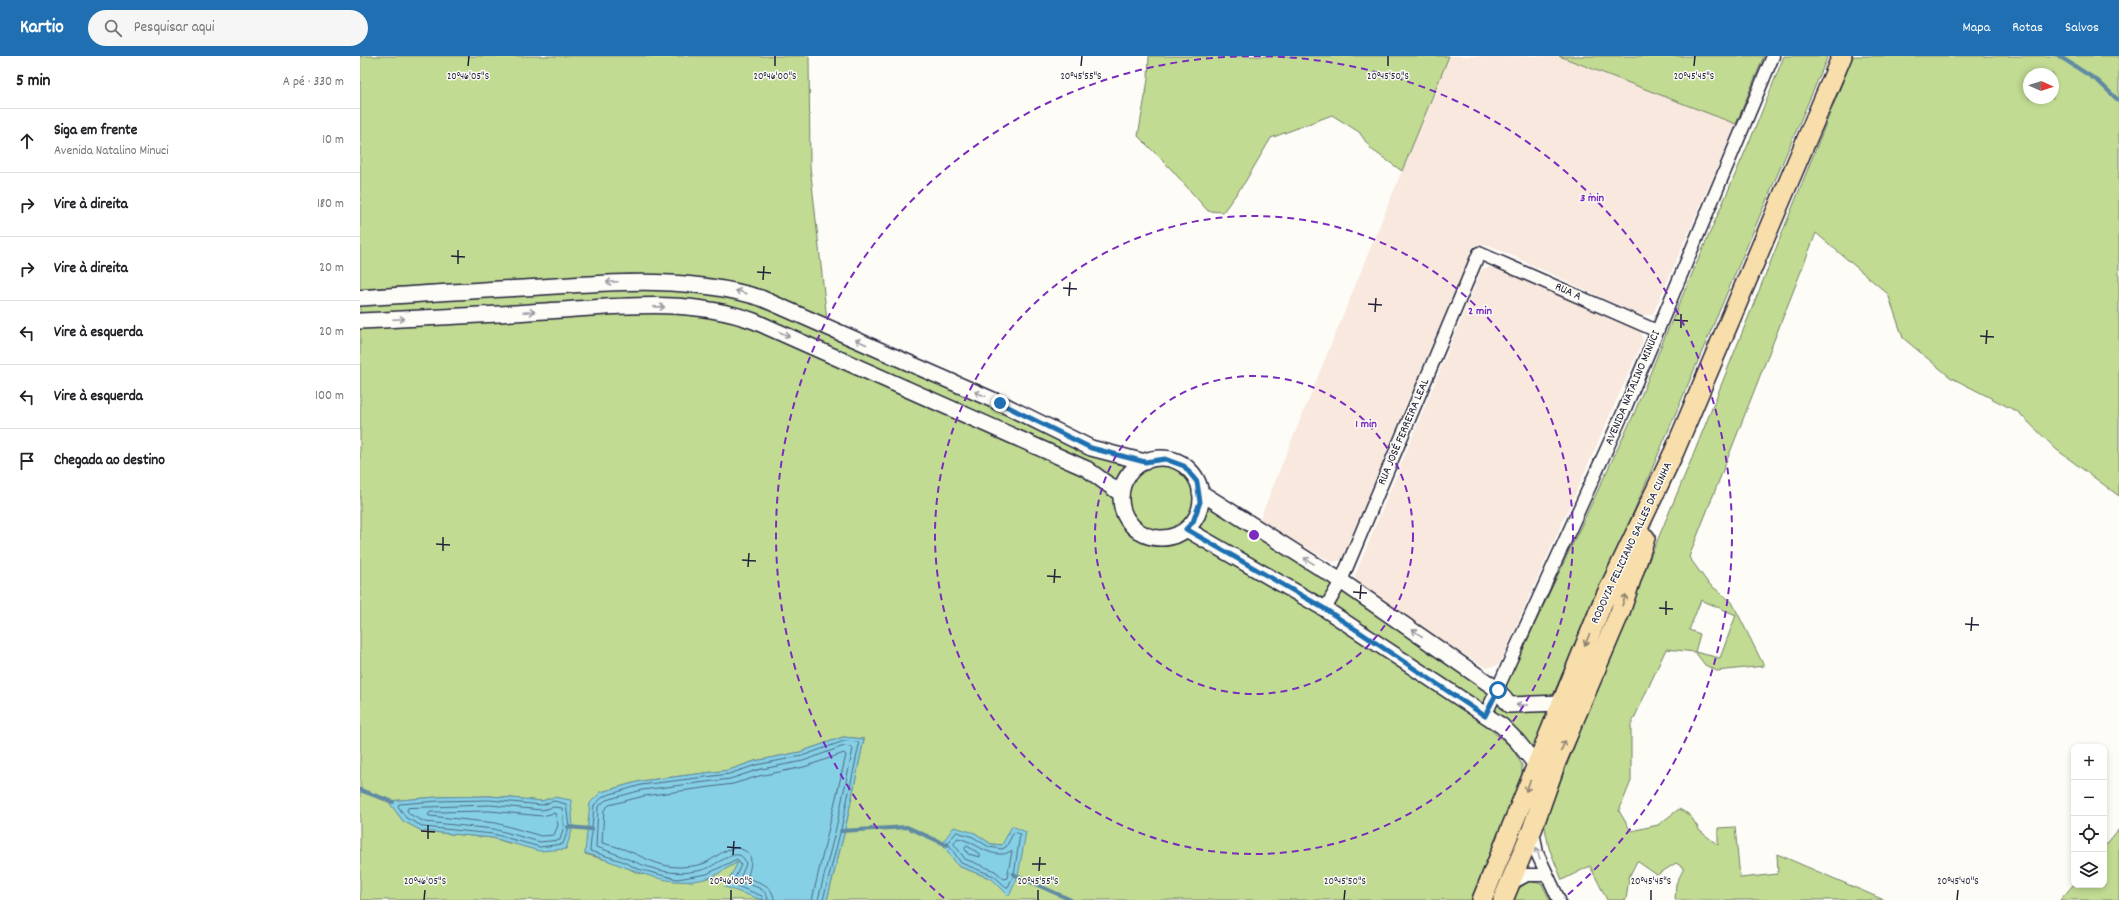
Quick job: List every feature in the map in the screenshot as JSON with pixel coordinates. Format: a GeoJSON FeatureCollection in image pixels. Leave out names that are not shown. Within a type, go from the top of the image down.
{"type":"FeatureCollection","features":[{"type":"Feature","properties":{"kind":"main road"},"geometry":{"type":"LineString","coordinates":[[1674,452],[1842,56]]}},
{"type":"Feature","properties":{"kind":"main road","name":"RODOVIA FELICIANO SALLES DA CUNHA"},"geometry":{"type":"LineString","coordinates":[[1482,900],[1510,833],[1560,703],[1602,604],[1674,452]]}},
{"type":"Feature","properties":{"kind":"main road","name":"RODOVIA FELICIANO SALLES DA CUNHA"},"geometry":{"type":"LineString","coordinates":[[1507,892],[1532,830],[1556,762],[1620,612],[1674,452]]}},
{"type":"Feature","properties":{"kind":"street","name":"AVENIDA NATALINO MINUCI"},"geometry":{"type":"LineString","coordinates":[[1485,716],[1623,413],[1773,56]]}},
{"type":"Feature","properties":{"kind":"street","name":"RUA A"},"geometry":{"type":"LineString","coordinates":[[1479,253],[1657,331]]}},
{"type":"Feature","properties":{"kind":"street","name":"RUA JOSÉ FERREIRA LEAL"},"geometry":{"type":"LineString","coordinates":[[1325,609],[1341,581],[1479,253]]}},
{"type":"Feature","properties":{"kind":"street"},"geometry":{"type":"LineString","coordinates":[[360,298],[631,281],[706,286],[734,290],[761,298],[1000,403],[1091,448],[1145,462]]}},
{"type":"Feature","properties":{"kind":"street"},"geometry":{"type":"LineString","coordinates":[[360,321],[633,306],[704,308],[730,312],[768,327],[1087,469],[1121,494]]}},
{"type":"Feature","properties":{"kind":"street"},"geometry":{"type":"LineString","coordinates":[[1155,459],[1175,461],[1192,473],[1200,492],[1198,513],[1186,529],[1167,538],[1147,536],[1134,527],[1125,515],[1121,494],[1129,475],[1145,462],[1155,459]]}},
{"type":"Feature","properties":{"kind":"street"},"geometry":{"type":"LineString","coordinates":[[1200,492],[1341,581],[1498,690],[1509,705],[1560,703]]}},
{"type":"Feature","properties":{"kind":"street"},"geometry":{"type":"LineString","coordinates":[[1186,529],[1325,609],[1502,726],[1517,741],[1536,765]]}},
{"type":"Feature","properties":{"kind":"street"},"geometry":{"type":"LineString","coordinates":[[1532,830],[1537,853],[1559,900]]}},
{"type":"Feature","properties":{"kind":"street"},"geometry":{"type":"LineString","coordinates":[[1507,892],[1527,875],[1546,875]]}},
{"type":"Feature","properties":{"kind":"shaded area"},"geometry":{"type":"Polygon","coordinates":[[[1449,56],[1559,56],[1736,124],[1653,314],[1641,316],[1489,245],[1473,246],[1341,560],[1332,562],[1259,521],[1449,56]]]}},
{"type":"Feature","properties":{"kind":"shaded area"},"geometry":{"type":"Polygon","coordinates":[[[1492,267],[1640,330],[1643,341],[1499,665],[1486,668],[1357,588],[1355,575],[1482,269],[1492,267]]]}},
{"type":"Feature","properties":{"kind":"green space"},"geometry":{"type":"Polygon","coordinates":[[[360,56],[809,56],[810,166],[827,320],[765,292],[737,283],[632,274],[360,289],[360,56]]]}},
{"type":"Feature","properties":{"kind":"green space"},"geometry":{"type":"Polygon","coordinates":[[[1149,56],[1449,56],[1402,171],[1371,149],[1359,132],[1332,115],[1271,138],[1245,182],[1223,212],[1208,211],[1171,169],[1138,136],[1148,80],[1149,56]]]}},
{"type":"Feature","properties":{"kind":"green space"},"geometry":{"type":"Polygon","coordinates":[[[1559,56],[1764,56],[1736,124],[1559,56]]]}},
{"type":"Feature","properties":{"kind":"green space"},"geometry":{"type":"Polygon","coordinates":[[[1784,56],[1828,56],[1611,565],[1552,697],[1509,700],[1504,689],[1633,416],[1666,334],[1754,131],[1784,56]]]}},
{"type":"Feature","properties":{"kind":"green space"},"geometry":{"type":"Polygon","coordinates":[[[1853,56],[2119,56],[2119,496],[2057,450],[2018,412],[1950,377],[1903,338],[1888,294],[1816,233],[1689,557],[1708,583],[1732,602],[1764,666],[1717,671],[1705,665],[1695,652],[1666,649],[1631,725],[1631,781],[1619,811],[1631,831],[1658,825],[1679,809],[1690,815],[1700,831],[1718,845],[1718,828],[1735,827],[1740,878],[1778,874],[1777,854],[1884,900],[1675,900],[1676,884],[1684,868],[1676,863],[1657,875],[1637,861],[1629,877],[1626,900],[1607,900],[1590,866],[1562,880],[1549,848],[1544,823],[1626,615],[1692,458],[1853,56]],[[1701,600],[1689,630],[1700,634],[1695,652],[1720,658],[1736,615],[1701,600]]]}},
{"type":"Feature","properties":{"kind":"green space"},"geometry":{"type":"Polygon","coordinates":[[[631,284],[733,292],[1133,465],[1127,472],[1119,488],[730,309],[360,319],[360,300],[631,284]]]}},
{"type":"Feature","properties":{"kind":"green space"},"geometry":{"type":"Polygon","coordinates":[[[632,311],[730,316],[1087,473],[1118,496],[1120,509],[1125,521],[1132,530],[1140,536],[1151,540],[1162,541],[1174,539],[1186,534],[1323,615],[1482,722],[1512,748],[1522,765],[1522,776],[1503,829],[1473,900],[827,900],[845,830],[864,739],[843,737],[800,752],[755,761],[729,770],[641,781],[601,792],[585,854],[621,864],[637,873],[709,878],[738,862],[754,896],[762,900],[360,900],[360,326],[632,311]],[[490,796],[437,797],[389,801],[403,821],[422,831],[493,838],[512,844],[554,797],[542,801],[490,796]],[[975,833],[958,866],[992,879],[1003,845],[991,844],[975,833]]]}},
{"type":"Feature","properties":{"kind":"green space"},"geometry":{"type":"Polygon","coordinates":[[[1161,462],[1181,468],[1191,478],[1197,498],[1191,518],[1181,528],[1161,534],[1141,528],[1131,518],[1125,498],[1131,478],[1141,468],[1161,462]]]}},
{"type":"Feature","properties":{"kind":"green space"},"geometry":{"type":"Polygon","coordinates":[[[1204,501],[1336,580],[1325,602],[1196,528],[1195,524],[1202,513],[1204,501]]]}},
{"type":"Feature","properties":{"kind":"green space"},"geometry":{"type":"Polygon","coordinates":[[[1341,586],[1491,690],[1485,708],[1331,609],[1341,586]]]}},
{"type":"Feature","properties":{"kind":"green space"},"geometry":{"type":"Polygon","coordinates":[[[1498,697],[1551,706],[1532,754],[1489,717],[1498,697]]]}},
{"type":"Feature","properties":{"kind":"green space"},"geometry":{"type":"Polygon","coordinates":[[[2119,829],[2119,900],[2060,900],[2071,887],[2107,888],[2107,843],[2119,829]]]}},
{"type":"Feature","properties":{"kind":"green space"},"geometry":{"type":"Polygon","coordinates":[[[1529,881],[1542,884],[1550,900],[1513,900],[1517,890],[1529,881]]]}},
{"type":"Feature","properties":{"kind":"water"},"geometry":{"type":"Polygon","coordinates":[[[843,737],[864,739],[845,830],[827,900],[762,900],[725,887],[738,862],[708,878],[692,881],[676,881],[661,879],[585,853],[590,803],[601,792],[641,781],[729,770],[755,761],[800,752],[843,737]]]}},
{"type":"Feature","properties":{"kind":"water"},"geometry":{"type":"Polygon","coordinates":[[[490,796],[542,801],[554,797],[571,800],[573,827],[566,849],[539,851],[493,838],[422,831],[403,821],[388,801],[437,797],[490,796]]]}},
{"type":"Feature","properties":{"kind":"water"},"geometry":{"type":"Polygon","coordinates":[[[1012,826],[1026,832],[1018,876],[1009,896],[992,879],[958,866],[942,843],[954,827],[975,833],[991,844],[1002,845],[1012,826]]]}},
{"type":"Feature","properties":{"kind":"waterway"},"geometry":{"type":"LineString","coordinates":[[2059,56],[2098,81],[2119,101]]}},
{"type":"Feature","properties":{"kind":"waterway"},"geometry":{"type":"LineString","coordinates":[[360,790],[393,802]]}},
{"type":"Feature","properties":{"kind":"waterway"},"geometry":{"type":"LineString","coordinates":[[568,827],[591,829]]}},
{"type":"Feature","properties":{"kind":"waterway"},"geometry":{"type":"LineString","coordinates":[[841,831],[907,827],[947,845]]}},
{"type":"Feature","properties":{"kind":"waterway"},"geometry":{"type":"LineString","coordinates":[[1013,874],[1071,900]]}},
{"type":"Feature","properties":{"kind":"route"},"geometry":{"type":"LineString","coordinates":[[1000,403],[1091,448],[1113,455],[1145,462],[1155,459],[1165,459],[1175,461],[1184,466],[1192,473],[1200,492],[1198,513],[1193,522],[1186,529],[1325,609],[1485,716],[1498,690]]}}]}
